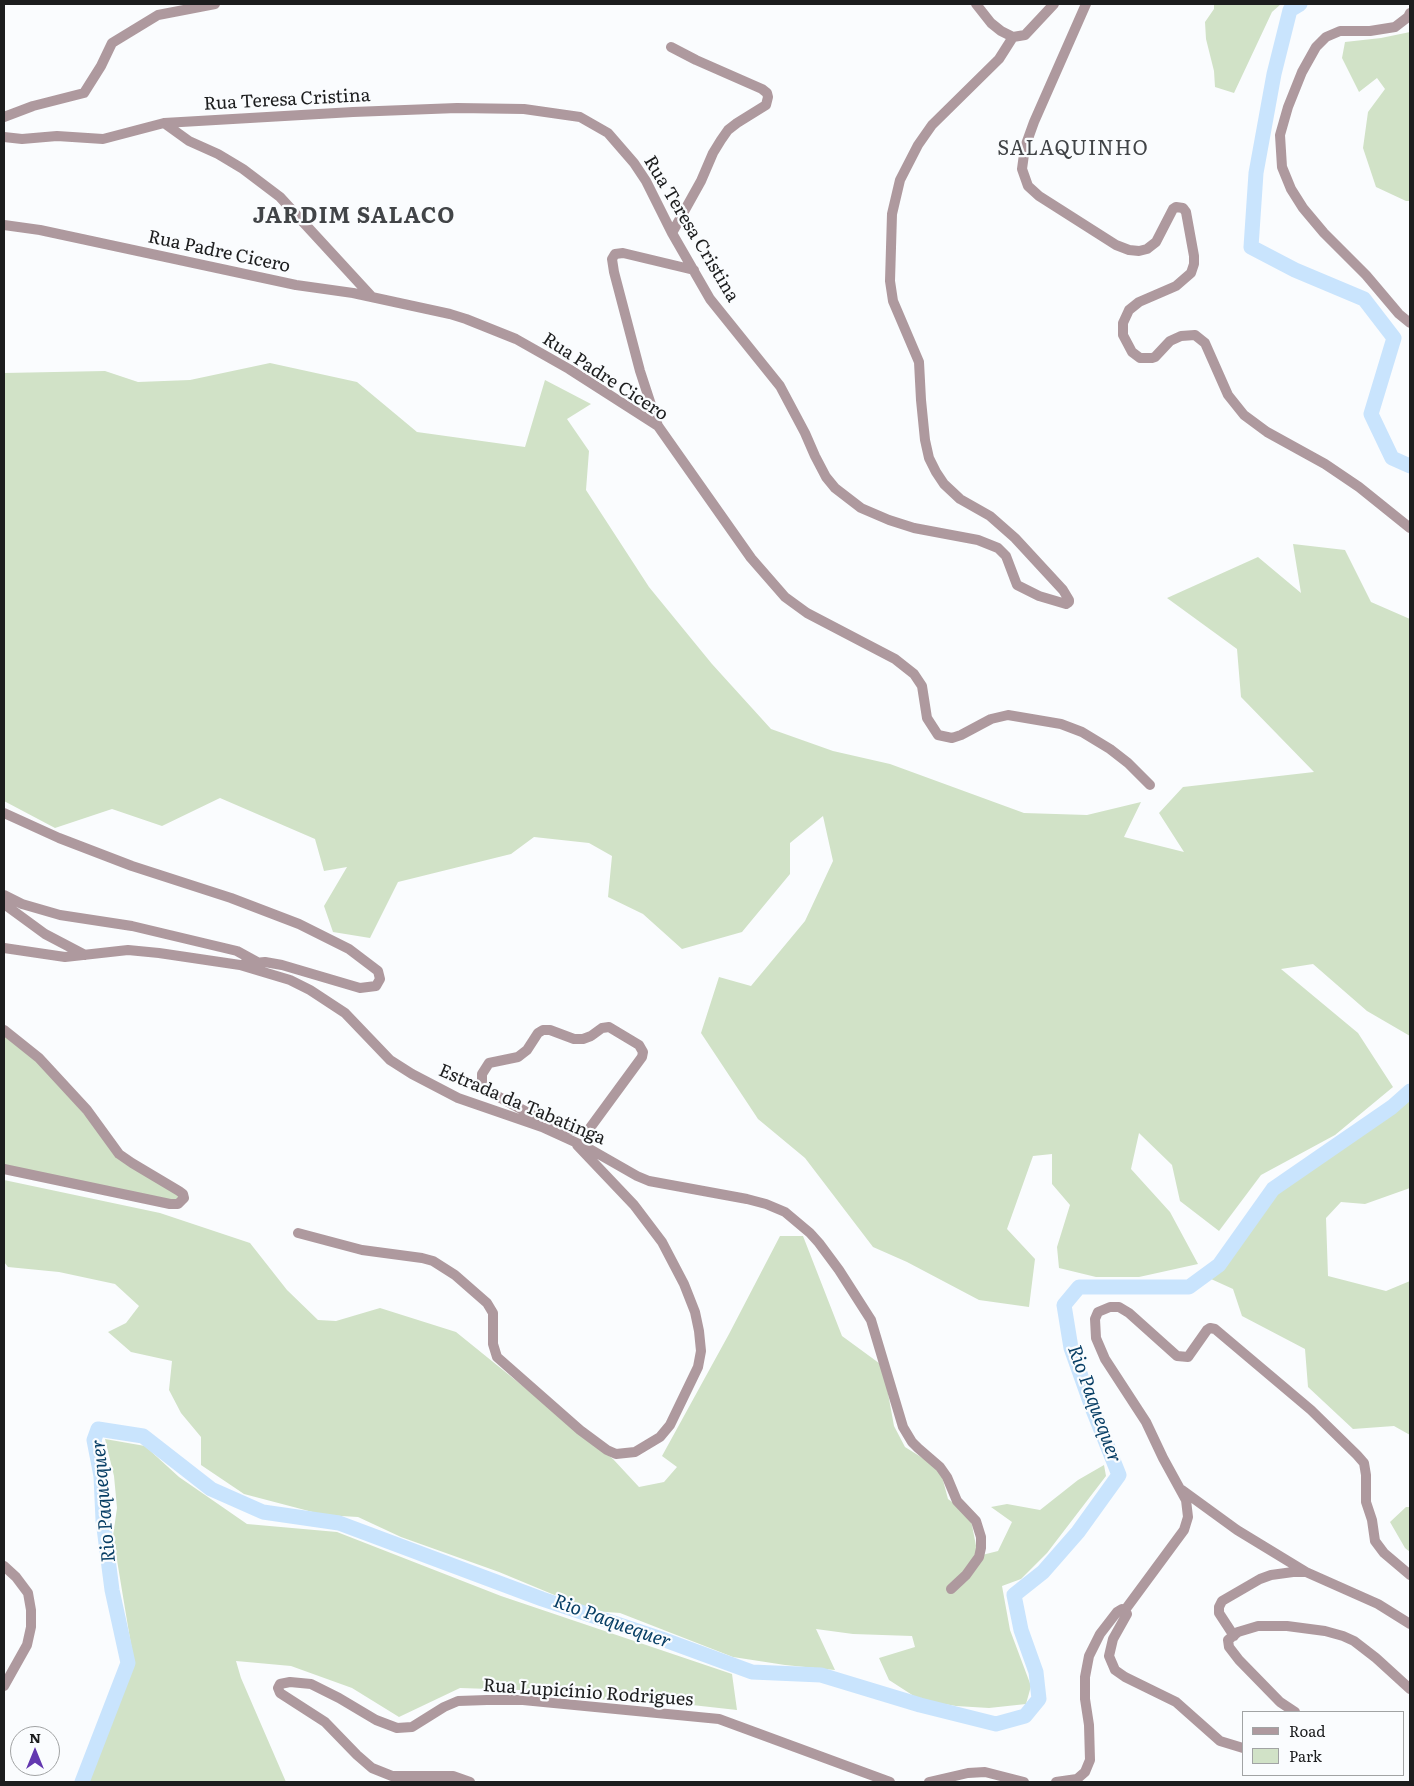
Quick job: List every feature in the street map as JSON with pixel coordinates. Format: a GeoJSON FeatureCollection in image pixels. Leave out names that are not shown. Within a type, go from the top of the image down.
{"type":"FeatureCollection","features":[{"type":"Feature","properties":{"kind":"street"},"geometry":{"type":"LineString","coordinates":[[4,117],[33,106],[84,93],[101,66],[112,43],[158,15],[216,4]]}},
{"type":"Feature","properties":{"kind":"street"},"geometry":{"type":"LineString","coordinates":[[976,4],[1001,32],[1013,37],[1025,35],[1054,4]]}},
{"type":"Feature","properties":{"kind":"street"},"geometry":{"type":"LineString","coordinates":[[1086,4],[1034,122],[1025,147],[1022,169],[1028,186],[1039,196],[1116,245],[1129,250],[1139,251],[1147,249],[1156,242],[1172,209],[1176,207],[1183,208],[1186,212],[1194,256],[1191,273],[1176,286],[1139,302],[1129,310],[1123,323],[1124,335],[1132,352],[1140,358],[1152,358],[1176,338],[1195,335],[1205,343],[1228,395],[1244,415],[1267,432],[1325,464],[1359,487],[1410,528]]}},
{"type":"Feature","properties":{"kind":"street"},"geometry":{"type":"LineString","coordinates":[[1410,13],[1408,17],[1395,27],[1370,31],[1340,31],[1326,37],[1316,48],[1302,72],[1288,107],[1280,135],[1282,167],[1291,189],[1303,208],[1324,234],[1366,275],[1399,314],[1410,323]]}},
{"type":"Feature","properties":{"kind":"street","name":"Rua Teresa Cristina"},"geometry":{"type":"LineString","coordinates":[[4,137],[22,139],[57,136],[103,139],[164,123],[457,108],[524,110],[580,117],[608,133],[619,144],[646,181],[672,234],[710,298],[743,342],[777,382],[826,477],[839,491],[861,508],[889,520],[914,528],[950,533],[978,540],[998,548],[1006,556],[1017,585],[1039,596],[1067,604],[1068,600],[1063,590],[1015,538],[990,516],[960,499],[940,478],[930,458],[925,440],[919,362],[893,301],[890,281],[892,214],[900,180],[918,145],[932,125],[999,59],[1013,37]]}},
{"type":"Feature","properties":{"kind":"street"},"geometry":{"type":"LineString","coordinates":[[671,47],[696,60],[762,88],[768,97],[766,104],[728,130],[713,153],[701,181],[672,234]]}},
{"type":"Feature","properties":{"kind":"street"},"geometry":{"type":"LineString","coordinates":[[164,123],[189,140],[243,169],[280,197],[372,297]]}},
{"type":"Feature","properties":{"kind":"street","name":"Rua Padre Cicero"},"geometry":{"type":"LineString","coordinates":[[4,225],[40,230],[296,285],[372,297],[466,319],[516,339],[569,369],[658,426],[751,558],[785,597],[807,614],[895,659],[914,674],[922,686],[927,718],[938,735],[952,738],[991,719],[1008,715],[1061,724],[1082,732],[1110,749],[1128,763],[1150,785]]}},
{"type":"Feature","properties":{"kind":"street"},"geometry":{"type":"LineString","coordinates":[[658,426],[640,371],[612,259],[616,254],[623,253],[694,270]]}},
{"type":"Feature","properties":{"kind":"street"},"geometry":{"type":"LineString","coordinates":[[4,813],[59,838],[132,866],[231,898],[299,924],[349,949],[378,971],[380,979],[376,986],[360,988],[282,965],[257,962],[240,965]]}},
{"type":"Feature","properties":{"kind":"street"},"geometry":{"type":"LineString","coordinates":[[4,895],[22,904],[60,915],[132,926],[237,951],[257,962]]}},
{"type":"Feature","properties":{"kind":"street"},"geometry":{"type":"LineString","coordinates":[[4,904],[38,930],[85,956]]}},
{"type":"Feature","properties":{"kind":"street","name":"Estrada da Tabatinga"},"geometry":{"type":"LineString","coordinates":[[4,948],[65,957],[85,956],[105,951],[128,950],[159,953],[240,965],[290,980],[310,990],[346,1013],[390,1060],[458,1098],[546,1126],[649,1181],[686,1186],[766,1204],[785,1212],[819,1243],[871,1320],[903,1427],[912,1442],[940,1467],[947,1477],[957,1501],[973,1517],[978,1525],[981,1548],[979,1558],[966,1575],[951,1589]]}},
{"type":"Feature","properties":{"kind":"street"},"geometry":{"type":"LineString","coordinates":[[609,1027],[639,1045],[643,1052],[640,1061],[588,1131],[582,1132],[546,1126],[484,1087],[481,1077],[489,1063],[518,1057],[527,1050],[538,1033],[543,1030],[550,1030],[574,1039],[583,1039],[602,1028],[609,1027]]}},
{"type":"Feature","properties":{"kind":"street"},"geometry":{"type":"LineString","coordinates":[[4,1030],[38,1058],[87,1110],[119,1154],[179,1190],[184,1198],[178,1204],[170,1204],[4,1169]]}},
{"type":"Feature","properties":{"kind":"street"},"geometry":{"type":"LineString","coordinates":[[298,1233],[362,1250],[422,1258],[433,1261],[455,1275],[487,1303],[493,1313],[493,1344],[497,1357],[580,1430],[606,1450],[616,1454],[635,1452],[660,1438],[670,1425],[698,1367],[701,1352],[699,1331],[695,1312],[684,1284],[651,1225],[574,1142]]}},
{"type":"Feature","properties":{"kind":"street"},"geometry":{"type":"LineString","coordinates":[[1056,1782],[1077,1779],[1085,1772],[1090,1760],[1089,1725],[1084,1699],[1085,1677],[1089,1656],[1100,1634],[1112,1618],[1117,1612],[1122,1609],[1125,1610],[1184,1530],[1188,1517],[1186,1500],[1181,1489],[1163,1458],[1146,1422],[1105,1359],[1099,1346],[1096,1338],[1095,1319],[1098,1312],[1103,1309],[1119,1307],[1129,1313],[1171,1352],[1184,1358],[1190,1355],[1207,1330],[1215,1329],[1273,1377],[1317,1416],[1364,1463],[1366,1502],[1372,1520],[1375,1540],[1384,1553],[1410,1575]]}},
{"type":"Feature","properties":{"kind":"street"},"geometry":{"type":"LineString","coordinates":[[1181,1489],[1237,1530],[1306,1572],[1378,1604],[1410,1624]]}},
{"type":"Feature","properties":{"kind":"street"},"geometry":{"type":"LineString","coordinates":[[4,1566],[16,1577],[28,1593],[31,1627],[27,1644],[4,1686]]}},
{"type":"Feature","properties":{"kind":"street"},"geometry":{"type":"LineString","coordinates":[[1234,1636],[1219,1614],[1219,1607],[1222,1601],[1260,1579],[1271,1575],[1306,1572]]}},
{"type":"Feature","properties":{"kind":"street"},"geometry":{"type":"LineString","coordinates":[[1125,1610],[1127,1614],[1112,1639],[1109,1656],[1115,1670],[1125,1677],[1176,1702],[1220,1741],[1242,1748]]}},
{"type":"Feature","properties":{"kind":"street"},"geometry":{"type":"LineString","coordinates":[[1294,1711],[1280,1702],[1258,1680],[1228,1647],[1228,1640],[1238,1632],[1258,1626],[1325,1631],[1354,1641],[1410,1689]]}},
{"type":"Feature","properties":{"kind":"street","name":"Rua Lupicínio Rodrigues"},"geometry":{"type":"LineString","coordinates":[[470,1782],[453,1776],[392,1776],[372,1768],[356,1755],[325,1722],[280,1693],[278,1688],[280,1684],[290,1682],[311,1684],[376,1720],[397,1728],[412,1727],[444,1706],[458,1701],[487,1700],[523,1700],[719,1719],[890,1782]]}},
{"type":"Feature","properties":{"kind":"street"},"geometry":{"type":"LineString","coordinates":[[929,1782],[968,1773],[985,1772],[1024,1782]]}},
{"type":"Feature","properties":{"kind":"green space"},"geometry":{"type":"Polygon","coordinates":[[[1214,4],[1281,4],[1272,12],[1234,93],[1215,87],[1214,71],[1206,39],[1205,22],[1214,9],[1214,4]]]}},
{"type":"Feature","properties":{"kind":"green space"},"geometry":{"type":"Polygon","coordinates":[[[1410,32],[1410,201],[1406,201],[1376,187],[1363,148],[1368,112],[1385,89],[1377,78],[1359,92],[1342,58],[1345,42],[1381,38],[1410,32]]]}},
{"type":"Feature","properties":{"kind":"green space"},"geometry":{"type":"Polygon","coordinates":[[[270,363],[357,382],[417,432],[525,447],[545,380],[591,404],[567,419],[589,451],[586,490],[649,587],[712,664],[771,729],[833,751],[890,764],[1024,813],[1087,815],[1141,802],[1124,837],[1184,852],[1159,813],[1183,787],[1314,772],[1241,697],[1237,649],[1167,598],[1258,557],[1301,593],[1293,544],[1345,550],[1371,602],[1410,619],[1410,1036],[1367,1011],[1313,964],[1281,969],[1358,1033],[1393,1087],[1335,1135],[1261,1175],[1219,1231],[1180,1201],[1172,1165],[1139,1133],[1131,1169],[1170,1212],[1198,1264],[1139,1277],[1096,1277],[1059,1268],[1057,1247],[1070,1205],[1052,1184],[1052,1154],[1033,1156],[1007,1229],[1035,1259],[1029,1307],[979,1300],[907,1262],[873,1247],[805,1158],[758,1119],[701,1033],[719,977],[751,986],[805,921],[833,861],[823,816],[790,843],[790,874],[742,932],[682,949],[643,914],[608,897],[612,856],[589,843],[534,837],[511,854],[398,882],[370,938],[333,932],[324,906],[347,867],[324,871],[315,839],[220,798],[162,826],[112,809],[55,828],[4,801],[4,373],[105,371],[138,382],[190,380],[270,363]]]}},
{"type":"Feature","properties":{"kind":"green space"},"geometry":{"type":"Polygon","coordinates":[[[4,1032],[34,1056],[122,1158],[187,1196],[179,1205],[4,1168],[4,1032]]]}},
{"type":"Feature","properties":{"kind":"green space"},"geometry":{"type":"Polygon","coordinates":[[[1410,1098],[1410,1188],[1365,1204],[1341,1202],[1326,1218],[1328,1276],[1386,1291],[1410,1281],[1410,1435],[1394,1426],[1353,1429],[1308,1387],[1305,1349],[1242,1316],[1233,1289],[1211,1279],[1223,1269],[1274,1195],[1410,1098]]]}},
{"type":"Feature","properties":{"kind":"green space"},"geometry":{"type":"Polygon","coordinates":[[[4,1180],[160,1213],[250,1243],[287,1290],[318,1320],[336,1321],[380,1308],[456,1332],[613,1459],[639,1487],[664,1482],[677,1467],[662,1456],[780,1236],[803,1236],[842,1336],[883,1366],[894,1426],[905,1447],[940,1469],[948,1499],[970,1515],[978,1556],[998,1551],[1012,1522],[991,1507],[1007,1504],[1040,1510],[1078,1480],[1104,1465],[1106,1476],[1047,1553],[1021,1579],[1002,1586],[1010,1630],[1031,1686],[1026,1704],[989,1708],[956,1706],[920,1700],[889,1680],[879,1658],[915,1647],[912,1636],[853,1634],[816,1629],[835,1670],[733,1657],[620,1613],[593,1611],[499,1572],[401,1537],[358,1517],[324,1515],[244,1494],[201,1465],[201,1437],[181,1413],[169,1390],[172,1361],[131,1352],[108,1332],[126,1323],[139,1306],[115,1284],[59,1272],[8,1267],[4,1262],[4,1180]]]}},
{"type":"Feature","properties":{"kind":"green space"},"geometry":{"type":"Polygon","coordinates":[[[105,1439],[145,1446],[179,1477],[247,1524],[337,1532],[501,1596],[732,1674],[737,1710],[683,1704],[594,1699],[550,1691],[460,1688],[399,1717],[352,1688],[291,1666],[236,1661],[241,1678],[286,1782],[89,1782],[134,1663],[113,1536],[117,1508],[114,1476],[105,1439]]]}},
{"type":"Feature","properties":{"kind":"green space"},"geometry":{"type":"Polygon","coordinates":[[[1406,1507],[1410,1507],[1410,1552],[1405,1548],[1390,1522],[1406,1507]]]}},
{"type":"Feature","properties":{"kind":"waterway"},"geometry":{"type":"LineString","coordinates":[[1300,4],[1290,10],[1274,74],[1256,173],[1251,247],[1295,270],[1364,299],[1394,338],[1371,414],[1392,458],[1410,466]]}},
{"type":"Feature","properties":{"kind":"waterway","name":"Rio Paquequer"},"geometry":{"type":"LineString","coordinates":[[82,1782],[128,1663],[112,1590],[103,1520],[101,1476],[94,1440],[98,1429],[143,1436],[211,1489],[263,1512],[339,1523],[542,1599],[662,1639],[752,1672],[821,1675],[920,1705],[996,1724],[1025,1716],[1039,1699],[1036,1672],[1021,1630],[1014,1595],[1043,1572],[1078,1532],[1119,1475],[1071,1348],[1064,1305],[1079,1287],[1189,1287],[1219,1265],[1273,1189],[1392,1107],[1410,1091]]}},
{"type":"Feature","properties":{"kind":"district","name":"SALAQUINHO"},"geometry":{"type":"Point","coordinates":[1073,149]}},
{"type":"Feature","properties":{"kind":"district","name":"JARDIM SALACO"},"geometry":{"type":"Point","coordinates":[354,217]}}]}
